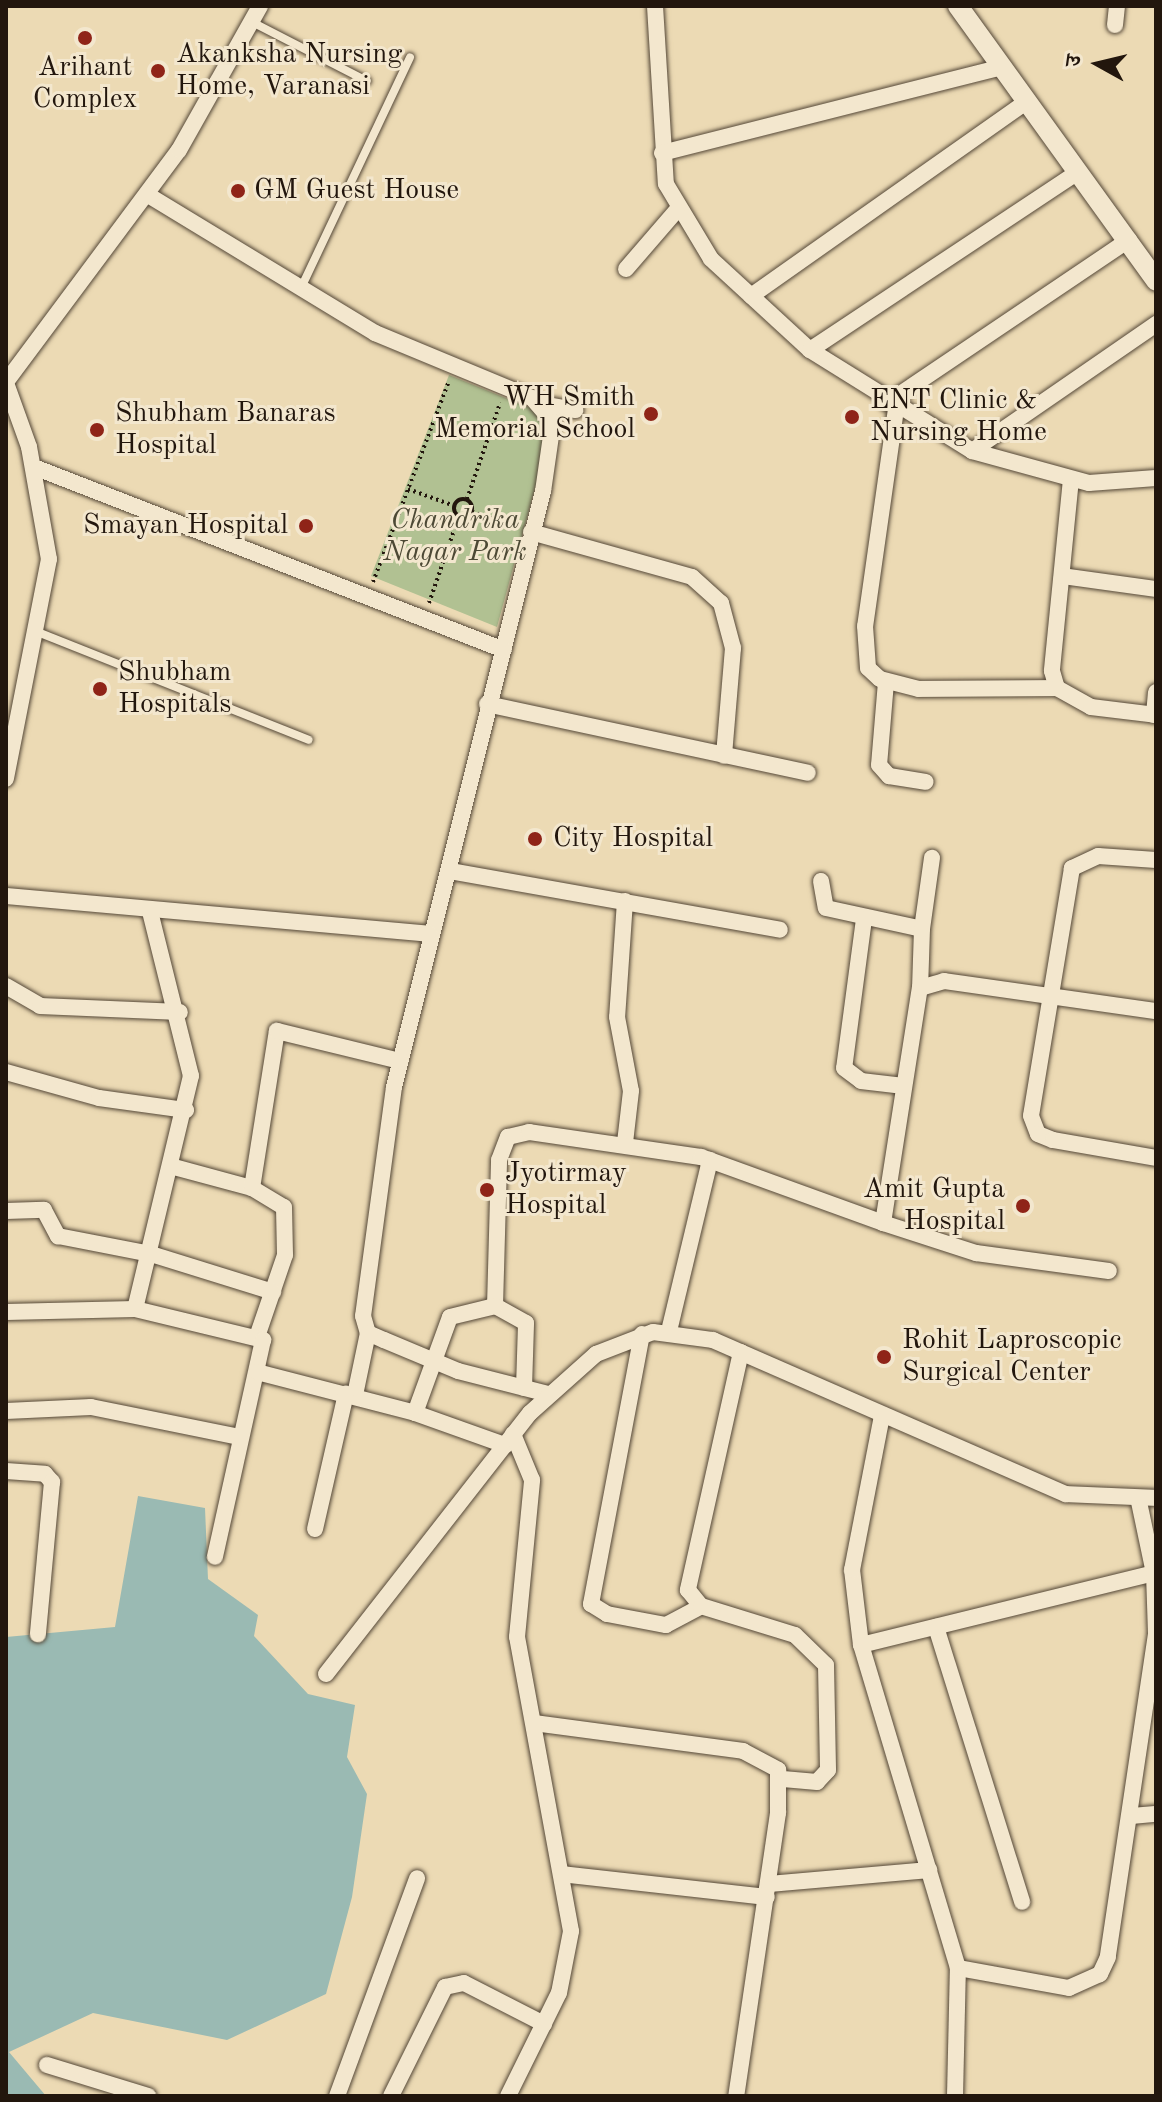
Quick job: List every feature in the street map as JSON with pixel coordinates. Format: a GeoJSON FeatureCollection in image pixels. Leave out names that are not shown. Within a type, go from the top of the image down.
{"type":"FeatureCollection","features":[{"type":"Feature","properties":{"kind":"street"},"geometry":{"type":"LineString","coordinates":[[6,779],[40,633],[49,559],[34,467],[6,383],[148,195],[260,6]]}},
{"type":"Feature","properties":{"kind":"street"},"geometry":{"type":"LineString","coordinates":[[655,6],[662,153],[676,211],[711,259],[810,350],[892,406],[972,451],[1071,479],[1128,485],[1156,478]]}},
{"type":"Feature","properties":{"kind":"street"},"geometry":{"type":"LineString","coordinates":[[958,6],[1156,281]]}},
{"type":"Feature","properties":{"kind":"street"},"geometry":{"type":"LineString","coordinates":[[1115,25],[1117,6]]}},
{"type":"Feature","properties":{"kind":"street"},"geometry":{"type":"LineString","coordinates":[[662,153],[1001,67]]}},
{"type":"Feature","properties":{"kind":"street"},"geometry":{"type":"LineString","coordinates":[[751,296],[1026,102]]}},
{"type":"Feature","properties":{"kind":"street"},"geometry":{"type":"LineString","coordinates":[[810,350],[1078,172]]}},
{"type":"Feature","properties":{"kind":"street"},"geometry":{"type":"LineString","coordinates":[[148,195],[301,289],[455,367],[541,404],[575,410]]}},
{"type":"Feature","properties":{"kind":"street"},"geometry":{"type":"LineString","coordinates":[[626,269],[676,211]]}},
{"type":"Feature","properties":{"kind":"street"},"geometry":{"type":"LineString","coordinates":[[1129,240],[892,406],[864,656],[886,682],[919,689],[1057,688],[1091,707],[1155,715],[1156,692]]}},
{"type":"Feature","properties":{"kind":"street"},"geometry":{"type":"LineString","coordinates":[[972,451],[1156,324]]}},
{"type":"Feature","properties":{"kind":"street"},"geometry":{"type":"LineString","coordinates":[[315,1529],[368,1333],[363,1301],[400,1061],[429,934],[450,871],[487,704],[504,650],[554,444],[553,422],[541,404]]}},
{"type":"Feature","properties":{"kind":"street"},"geometry":{"type":"LineString","coordinates":[[34,467],[366,599],[504,650]]}},
{"type":"Feature","properties":{"kind":"street"},"geometry":{"type":"LineString","coordinates":[[1057,688],[1052,671],[1071,479]]}},
{"type":"Feature","properties":{"kind":"street"},"geometry":{"type":"LineString","coordinates":[[531,532],[692,577],[714,596],[730,623],[733,648],[724,756]]}},
{"type":"Feature","properties":{"kind":"street"},"geometry":{"type":"LineString","coordinates":[[1062,576],[1156,589]]}},
{"type":"Feature","properties":{"kind":"street"},"geometry":{"type":"LineString","coordinates":[[886,682],[879,765],[889,776],[926,782]]}},
{"type":"Feature","properties":{"kind":"street"},"geometry":{"type":"LineString","coordinates":[[487,704],[808,773]]}},
{"type":"Feature","properties":{"kind":"street"},"geometry":{"type":"LineString","coordinates":[[1156,860],[1098,856],[1072,868],[1032,1126],[1053,1140],[1156,1158]]}},
{"type":"Feature","properties":{"kind":"street"},"geometry":{"type":"LineString","coordinates":[[883,1223],[920,988],[922,929],[932,858]]}},
{"type":"Feature","properties":{"kind":"street"},"geometry":{"type":"LineString","coordinates":[[450,871],[780,930]]}},
{"type":"Feature","properties":{"kind":"street"},"geometry":{"type":"LineString","coordinates":[[821,881],[826,908],[864,919],[922,929]]}},
{"type":"Feature","properties":{"kind":"street"},"geometry":{"type":"LineString","coordinates":[[6,898],[429,934]]}},
{"type":"Feature","properties":{"kind":"street"},"geometry":{"type":"LineString","coordinates":[[625,901],[617,1017],[631,1091],[625,1143]]}},
{"type":"Feature","properties":{"kind":"street"},"geometry":{"type":"LineString","coordinates":[[135,1309],[174,1167],[186,1110],[191,1051],[150,911]]}},
{"type":"Feature","properties":{"kind":"street"},"geometry":{"type":"LineString","coordinates":[[864,919],[844,1068],[861,1081],[904,1086]]}},
{"type":"Feature","properties":{"kind":"street"},"geometry":{"type":"LineString","coordinates":[[920,988],[944,981],[1156,1011]]}},
{"type":"Feature","properties":{"kind":"street"},"geometry":{"type":"LineString","coordinates":[[6,986],[40,1006],[180,1012]]}},
{"type":"Feature","properties":{"kind":"street"},"geometry":{"type":"LineString","coordinates":[[252,1188],[277,1031],[400,1061]]}},
{"type":"Feature","properties":{"kind":"street"},"geometry":{"type":"LineString","coordinates":[[6,1072],[99,1098],[186,1110]]}},
{"type":"Feature","properties":{"kind":"street"},"geometry":{"type":"LineString","coordinates":[[495,1306],[504,1141],[529,1132],[625,1143],[710,1160],[976,1253],[1109,1271]]}},
{"type":"Feature","properties":{"kind":"street"},"geometry":{"type":"LineString","coordinates":[[669,1331],[710,1160]]}},
{"type":"Feature","properties":{"kind":"street"},"geometry":{"type":"LineString","coordinates":[[174,1167],[252,1188],[280,1201],[286,1216],[273,1292],[257,1337]]}},
{"type":"Feature","properties":{"kind":"street"},"geometry":{"type":"LineString","coordinates":[[6,1211],[44,1210],[58,1236],[151,1254],[273,1292]]}},
{"type":"Feature","properties":{"kind":"street"},"geometry":{"type":"LineString","coordinates":[[415,1413],[455,1311],[495,1306],[526,1323],[524,1388]]}},
{"type":"Feature","properties":{"kind":"street"},"geometry":{"type":"LineString","coordinates":[[6,1312],[135,1309],[257,1337],[264,1345],[240,1437],[215,1557]]}},
{"type":"Feature","properties":{"kind":"street"},"geometry":{"type":"LineString","coordinates":[[326,1674],[548,1394],[596,1354],[642,1334],[669,1331],[741,1352],[1032,1483],[1088,1499],[1148,1500],[1156,1634],[1131,1816],[1100,1974],[1069,1988],[958,1968]]}},
{"type":"Feature","properties":{"kind":"street"},"geometry":{"type":"LineString","coordinates":[[368,1333],[433,1361],[548,1394]]}},
{"type":"Feature","properties":{"kind":"street"},"geometry":{"type":"LineString","coordinates":[[642,1334],[591,1604],[607,1614],[666,1625],[701,1606],[795,1635],[826,1665],[828,1770],[817,1782],[780,1779]]}},
{"type":"Feature","properties":{"kind":"street"},"geometry":{"type":"LineString","coordinates":[[701,1606],[688,1579],[741,1352]]}},
{"type":"Feature","properties":{"kind":"street"},"geometry":{"type":"LineString","coordinates":[[257,1372],[350,1394],[509,1440],[532,1480],[517,1608],[561,1874],[569,1963],[544,2024],[508,2096]]}},
{"type":"Feature","properties":{"kind":"street"},"geometry":{"type":"LineString","coordinates":[[6,1411],[91,1407],[240,1437]]}},
{"type":"Feature","properties":{"kind":"street"},"geometry":{"type":"LineString","coordinates":[[882,1415],[852,1570],[861,1645],[958,1968],[955,2096]]}},
{"type":"Feature","properties":{"kind":"street"},"geometry":{"type":"LineString","coordinates":[[6,1471],[45,1474],[52,1482],[38,1634]]}},
{"type":"Feature","properties":{"kind":"street"},"geometry":{"type":"LineString","coordinates":[[861,1645],[1154,1573]]}},
{"type":"Feature","properties":{"kind":"street"},"geometry":{"type":"LineString","coordinates":[[936,1627],[1022,1902]]}},
{"type":"Feature","properties":{"kind":"street"},"geometry":{"type":"LineString","coordinates":[[534,1723],[743,1751],[771,1762],[780,1779],[768,1890],[736,2096]]}},
{"type":"Feature","properties":{"kind":"street"},"geometry":{"type":"LineString","coordinates":[[1131,1816],[1156,1814]]}},
{"type":"Feature","properties":{"kind":"street"},"geometry":{"type":"LineString","coordinates":[[561,1874],[768,1890],[929,1870]]}},
{"type":"Feature","properties":{"kind":"street"},"geometry":{"type":"LineString","coordinates":[[337,2096],[417,1878]]}},
{"type":"Feature","properties":{"kind":"street"},"geometry":{"type":"LineString","coordinates":[[396,2094],[445,1987],[464,1983],[544,2024]]}},
{"type":"Feature","properties":{"kind":"street"},"geometry":{"type":"LineString","coordinates":[[47,2065],[148,2096]]}},
{"type":"Feature","properties":{"kind":"lane"},"geometry":{"type":"LineString","coordinates":[[252,22],[367,81]]}},
{"type":"Feature","properties":{"kind":"lane"},"geometry":{"type":"LineString","coordinates":[[301,289],[410,57]]}},
{"type":"Feature","properties":{"kind":"lane"},"geometry":{"type":"LineString","coordinates":[[40,633],[309,740]]}},
{"type":"Feature","properties":{"kind":"path"},"geometry":{"type":"LineString","coordinates":[[366,599],[455,367]]}},
{"type":"Feature","properties":{"kind":"path"},"geometry":{"type":"LineString","coordinates":[[472,512],[467,499],[505,387]]}},
{"type":"Feature","properties":{"kind":"path"},"geometry":{"type":"LineString","coordinates":[[408,488],[455,506],[459,516],[423,620]]}},
{"type":"Feature","properties":{"kind":"path"},"geometry":{"type":"LineString","coordinates":[[455,506],[467,499]]}},
{"type":"Feature","properties":{"kind":"path"},"geometry":{"type":"LineString","coordinates":[[459,516],[472,512],[531,532]]}},
{"type":"Feature","properties":{"kind":"green space","name":"Chandrika Nagar Park"},"geometry":{"type":"Polygon","coordinates":[[[449,375],[540,412],[549,437],[497,627],[371,576],[449,375]]]}},
{"type":"Feature","properties":{"kind":"water"},"geometry":{"type":"Polygon","coordinates":[[[138,1496],[205,1508],[208,1579],[258,1615],[254,1636],[308,1694],[355,1705],[347,1757],[367,1794],[352,1897],[326,1994],[227,2040],[93,2013],[9,2052],[46,2096],[6,2096],[6,1637],[115,1627],[138,1496]]]}},
{"type":"Feature","properties":{"kind":"place","name":"Arihant Complex"},"geometry":{"type":"Point","coordinates":[85,38]}},
{"type":"Feature","properties":{"kind":"place","name":"Akanksha Nursing Home, Varanasi"},"geometry":{"type":"Point","coordinates":[158,71]}},
{"type":"Feature","properties":{"kind":"place","name":"GM Guest House"},"geometry":{"type":"Point","coordinates":[238,191]}},
{"type":"Feature","properties":{"kind":"place","name":"WH Smith Memorial School"},"geometry":{"type":"Point","coordinates":[651,414]}},
{"type":"Feature","properties":{"kind":"place","name":"ENT Clinic & Nursing Home"},"geometry":{"type":"Point","coordinates":[852,417]}},
{"type":"Feature","properties":{"kind":"place","name":"Shubham Banaras Hospital"},"geometry":{"type":"Point","coordinates":[97,430]}},
{"type":"Feature","properties":{"kind":"place","name":"Smayan Hospital"},"geometry":{"type":"Point","coordinates":[306,526]}},
{"type":"Feature","properties":{"kind":"place","name":"Shubham Hospitals"},"geometry":{"type":"Point","coordinates":[100,689]}},
{"type":"Feature","properties":{"kind":"place","name":"City Hospital"},"geometry":{"type":"Point","coordinates":[535,839]}},
{"type":"Feature","properties":{"kind":"place","name":"Jyotirmay Hospital"},"geometry":{"type":"Point","coordinates":[487,1190]}},
{"type":"Feature","properties":{"kind":"place","name":"Amit Gupta Hospital"},"geometry":{"type":"Point","coordinates":[1023,1206]}},
{"type":"Feature","properties":{"kind":"place","name":"Rohit Laproscopic Surgical Center"},"geometry":{"type":"Point","coordinates":[884,1357]}}]}
